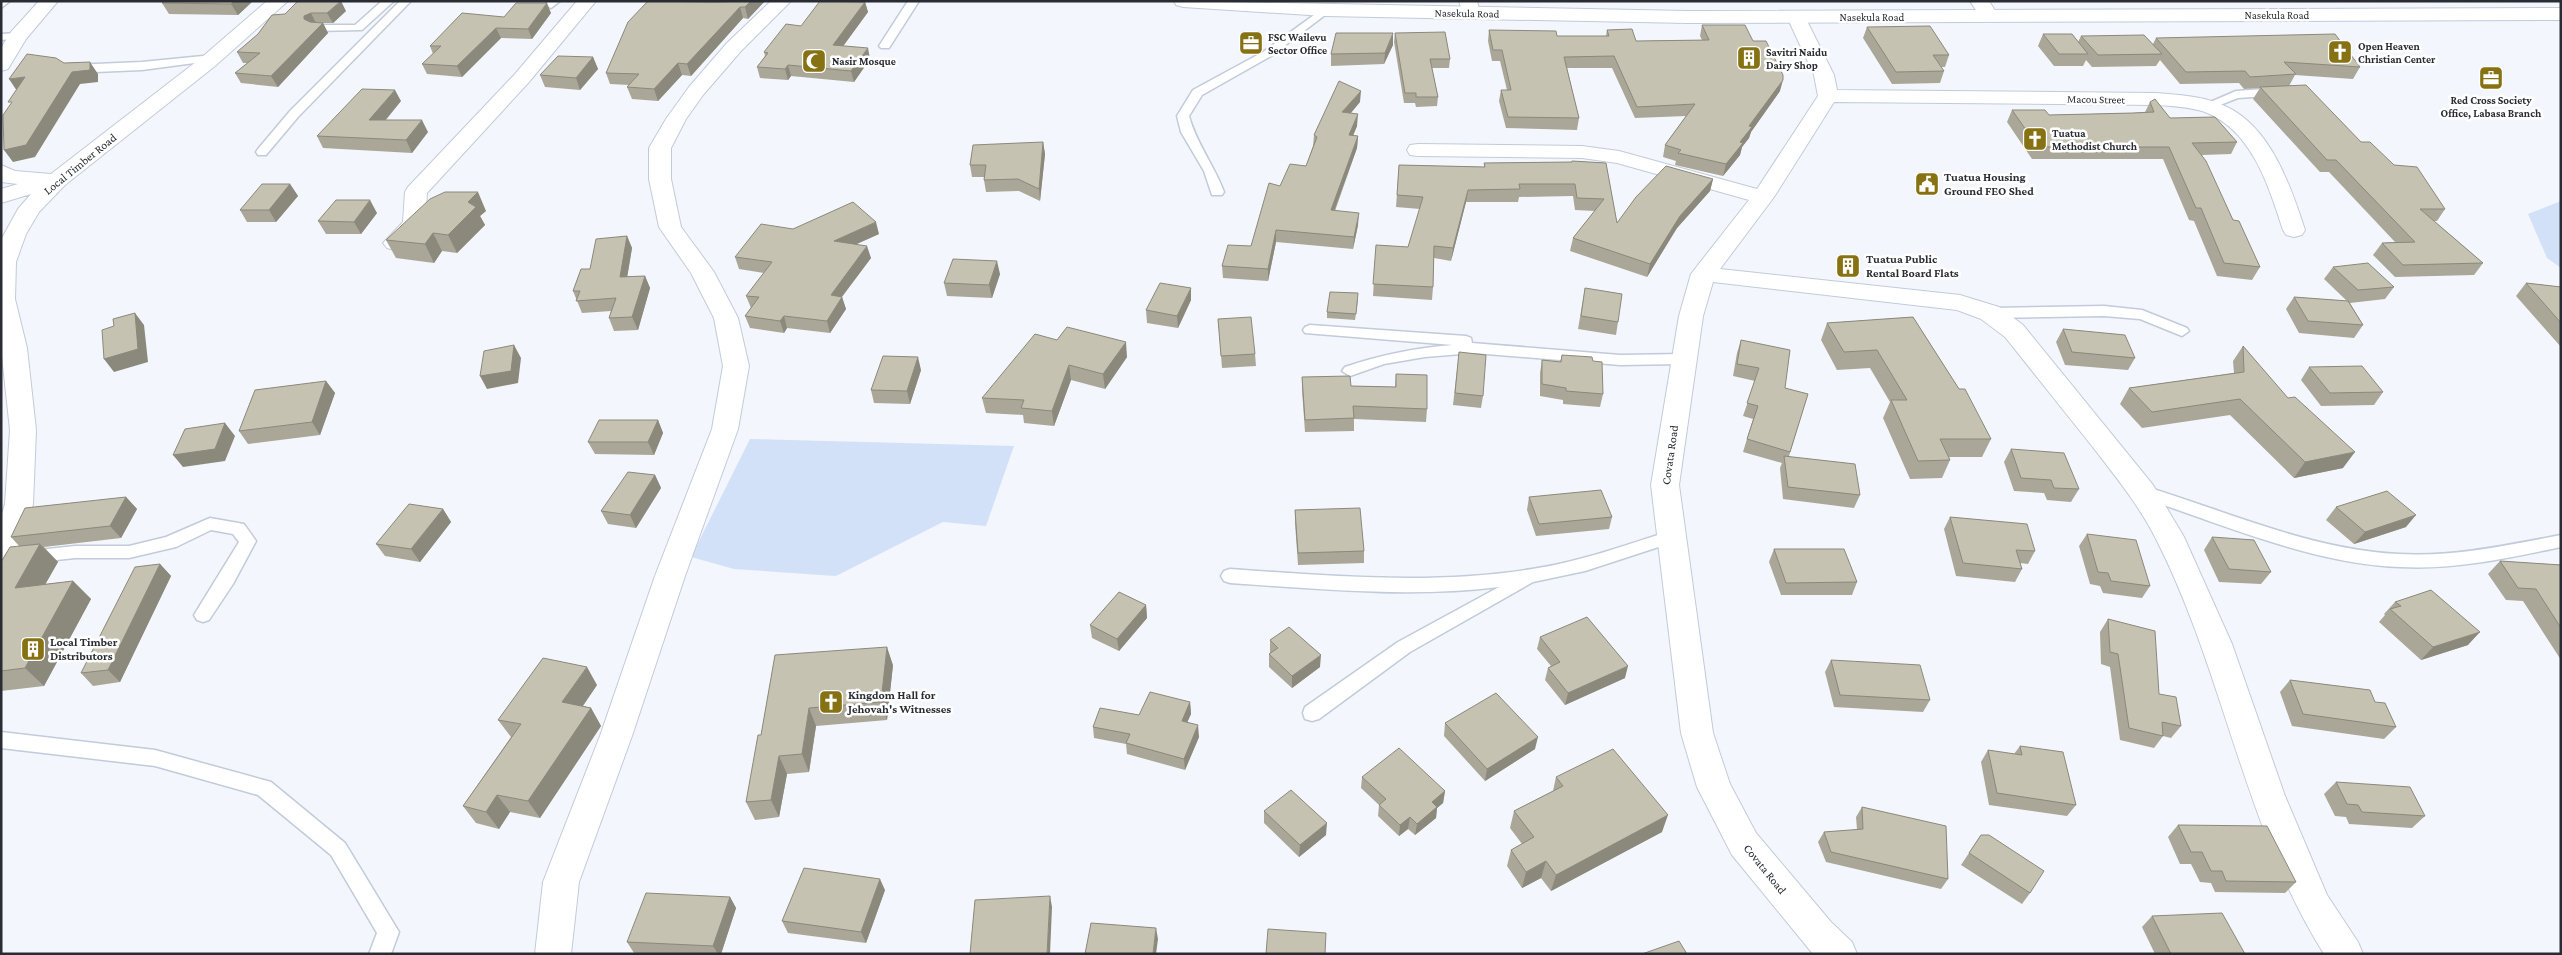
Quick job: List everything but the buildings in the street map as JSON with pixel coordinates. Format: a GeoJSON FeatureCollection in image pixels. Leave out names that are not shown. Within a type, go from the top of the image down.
{"type":"FeatureCollection","features":[{"type":"Feature","properties":{"kind":"street"},"geometry":{"type":"LineString","coordinates":[[1,65],[10,36],[49,1]]}},
{"type":"Feature","properties":{"kind":"street","name":"Local Timber Road"},"geometry":{"type":"LineString","coordinates":[[2,562],[23,430],[8,349],[3,299],[4,262],[8,238],[29,209],[57,180],[213,58],[279,1]]}},
{"type":"Feature","properties":{"kind":"street"},"geometry":{"type":"LineString","coordinates":[[395,243],[414,223],[416,192],[522,78],[587,1]]}},
{"type":"Feature","properties":{"kind":"street"},"geometry":{"type":"LineString","coordinates":[[553,954],[561,882],[616,736],[670,576],[725,429],[736,366],[726,318],[702,272],[670,227],[660,179],[660,148],[676,119],[696,91],[734,47],[782,1]]}},
{"type":"Feature","properties":{"kind":"street","name":"Nasekula Road"},"geometry":{"type":"LineString","coordinates":[[1183,1],[1325,10],[1470,7],[1674,17],[1796,17],[1985,9],[2561,14]]}},
{"type":"Feature","properties":{"kind":"street"},"geometry":{"type":"LineString","coordinates":[[1796,17],[1824,75],[1828,96]]}},
{"type":"Feature","properties":{"kind":"street","name":"Macou Street"},"geometry":{"type":"LineString","coordinates":[[1828,96],[2156,99],[2191,102],[2207,106],[2228,116],[2249,136],[2269,166],[2285,201],[2294,230]]}},
{"type":"Feature","properties":{"kind":"street","name":"Covata Road"},"geometry":{"type":"LineString","coordinates":[[1828,96],[1763,198],[1703,274],[1692,316],[1684,359],[1664,485],[1697,733],[1714,787],[1744,844],[1818,934],[1839,954]]}},
{"type":"Feature","properties":{"kind":"street"},"geometry":{"type":"LineString","coordinates":[[1418,150],[1582,152],[1600,154],[1618,157],[1763,198]]}},
{"type":"Feature","properties":{"kind":"street"},"geometry":{"type":"LineString","coordinates":[[1,171],[9,177],[57,180]]}},
{"type":"Feature","properties":{"kind":"street"},"geometry":{"type":"LineString","coordinates":[[1,196],[57,180]]}},
{"type":"Feature","properties":{"kind":"street"},"geometry":{"type":"LineString","coordinates":[[1703,274],[1960,303],[1990,313],[2014,331],[2143,492],[2170,537],[2217,644],[2268,796],[2314,906],[2345,954]]}},
{"type":"Feature","properties":{"kind":"lane"},"geometry":{"type":"LineString","coordinates":[[1,5],[5,1]]}},
{"type":"Feature","properties":{"kind":"lane"},"geometry":{"type":"LineString","coordinates":[[316,28],[358,28],[389,1]]}},
{"type":"Feature","properties":{"kind":"lane"},"geometry":{"type":"LineString","coordinates":[[262,152],[308,100],[406,1]]}},
{"type":"Feature","properties":{"kind":"lane"},"geometry":{"type":"LineString","coordinates":[[885,46],[914,1]]}},
{"type":"Feature","properties":{"kind":"lane"},"geometry":{"type":"LineString","coordinates":[[1217,192],[1210,170],[1187,132],[1184,116],[1198,93],[1267,54],[1325,10]]}},
{"type":"Feature","properties":{"kind":"lane"},"geometry":{"type":"LineString","coordinates":[[72,69],[142,66],[213,58]]}},
{"type":"Feature","properties":{"kind":"lane"},"geometry":{"type":"LineString","coordinates":[[2207,106],[2236,95],[2289,91]]}},
{"type":"Feature","properties":{"kind":"lane"},"geometry":{"type":"LineString","coordinates":[[1990,313],[2104,311],[2142,315],[2182,331]]}},
{"type":"Feature","properties":{"kind":"lane"},"geometry":{"type":"LineString","coordinates":[[1310,330],[1441,338],[1620,360]]}},
{"type":"Feature","properties":{"kind":"lane"},"geometry":{"type":"LineString","coordinates":[[1350,371],[1381,360],[1424,352],[1474,348],[1620,360],[1684,359]]}},
{"type":"Feature","properties":{"kind":"lane"},"geometry":{"type":"LineString","coordinates":[[2143,492],[2291,540],[2365,557],[2432,561],[2561,541]]}},
{"type":"Feature","properties":{"kind":"lane"},"geometry":{"type":"LineString","coordinates":[[2,562],[75,552],[129,552],[170,542],[210,524],[238,528],[248,541],[227,579],[203,615]]}},
{"type":"Feature","properties":{"kind":"lane"},"geometry":{"type":"LineString","coordinates":[[1230,576],[1362,584],[1470,583],[1534,575],[1612,556],[1671,537]]}},
{"type":"Feature","properties":{"kind":"lane"},"geometry":{"type":"LineString","coordinates":[[1312,713],[1404,647],[1534,575]]}},
{"type":"Feature","properties":{"kind":"lane"},"geometry":{"type":"LineString","coordinates":[[1,740],[155,758],[264,788],[338,849],[388,932],[380,954]]}},
{"type":"Feature","properties":{"kind":"shaded area"},"geometry":{"type":"Polygon","coordinates":[[[2561,201],[2561,268],[2547,258],[2528,214],[2561,201]]]}},
{"type":"Feature","properties":{"kind":"shaded area"},"geometry":{"type":"Polygon","coordinates":[[[750,439],[1014,446],[986,526],[943,522],[836,576],[734,569],[691,557],[750,439]]]}},
{"type":"Feature","properties":{"kind":"place","name":"FSC Wailevu Sector Office"},"geometry":{"type":"Point","coordinates":[1251,43]}},
{"type":"Feature","properties":{"kind":"place","name":"Open Heaven Christian Center"},"geometry":{"type":"Point","coordinates":[2340,52]}},
{"type":"Feature","properties":{"kind":"place","name":"Savitri Naidu Dairy Shop"},"geometry":{"type":"Point","coordinates":[1749,58]}},
{"type":"Feature","properties":{"kind":"place","name":"Nasir Mosque"},"geometry":{"type":"Point","coordinates":[814,61]}},
{"type":"Feature","properties":{"kind":"place","name":"Red Cross Society Office, Labasa Branch"},"geometry":{"type":"Point","coordinates":[2491,78]}},
{"type":"Feature","properties":{"kind":"place","name":"Tuatua Methodist Church"},"geometry":{"type":"Point","coordinates":[2035,139]}},
{"type":"Feature","properties":{"kind":"place","name":"Tuatua Housing Ground FEO Shed"},"geometry":{"type":"Point","coordinates":[1927,184]}},
{"type":"Feature","properties":{"kind":"place","name":"Tuatua Public Rental Board Flats"},"geometry":{"type":"Point","coordinates":[1848,266]}},
{"type":"Feature","properties":{"kind":"place","name":"Local Timber Distributors"},"geometry":{"type":"Point","coordinates":[33,649]}},
{"type":"Feature","properties":{"kind":"place","name":"Kingdom Hall for Jehovah's Witnesses"},"geometry":{"type":"Point","coordinates":[831,702]}}]}
